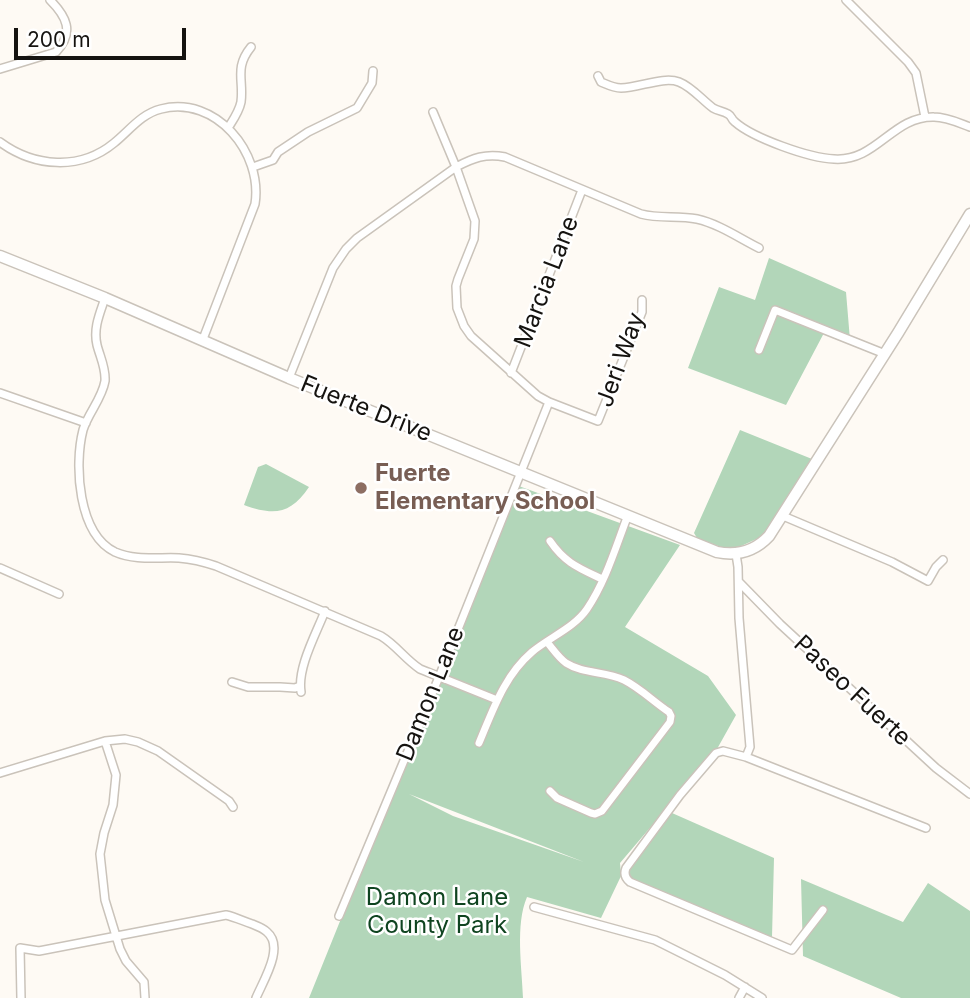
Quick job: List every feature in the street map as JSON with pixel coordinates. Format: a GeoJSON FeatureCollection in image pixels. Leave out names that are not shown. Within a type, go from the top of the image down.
{"type":"FeatureCollection","features":[{"type":"Feature","properties":{"kind":"street"},"geometry":{"type":"LineString","coordinates":[[0,69],[57,52],[61,47],[67,28],[61,12],[50,0]]}},
{"type":"Feature","properties":{"kind":"street"},"geometry":{"type":"LineString","coordinates":[[846,0],[916,73],[925,117]]}},
{"type":"Feature","properties":{"kind":"street"},"geometry":{"type":"LineString","coordinates":[[228,128],[240,106],[240,71],[244,55],[251,47]]}},
{"type":"Feature","properties":{"kind":"street"},"geometry":{"type":"LineString","coordinates":[[253,166],[273,160],[278,152],[308,132],[357,108],[372,83],[373,71]]}},
{"type":"Feature","properties":{"kind":"street"},"geometry":{"type":"LineString","coordinates":[[598,76],[601,82],[621,88],[668,80],[678,82],[751,131],[781,146],[829,159],[844,159],[862,154],[903,125],[925,117],[947,119],[970,127]]}},
{"type":"Feature","properties":{"kind":"street"},"geometry":{"type":"LineString","coordinates":[[0,142],[32,159],[46,162],[80,160],[99,153],[118,140],[142,117],[154,111],[179,107],[196,110],[228,128],[243,145],[253,166],[257,191],[254,210],[203,339]]}},
{"type":"Feature","properties":{"kind":"street"},"geometry":{"type":"LineString","coordinates":[[433,112],[475,221],[472,244],[458,279],[456,293],[459,314],[471,337],[538,396],[549,402],[522,471]]}},
{"type":"Feature","properties":{"kind":"street"},"geometry":{"type":"LineString","coordinates":[[289,378],[330,275],[346,249],[357,238],[456,167],[474,158],[499,156],[641,214],[659,218],[683,217],[706,222],[759,248]]}},
{"type":"Feature","properties":{"kind":"street","name":"Marcia Lane"},"geometry":{"type":"LineString","coordinates":[[511,373],[582,190]]}},
{"type":"Feature","properties":{"kind":"street"},"geometry":{"type":"LineString","coordinates":[[746,757],[750,747],[736,554],[760,545],[783,516],[970,214]]}},
{"type":"Feature","properties":{"kind":"street","name":"Fuerte Drive"},"geometry":{"type":"LineString","coordinates":[[0,256],[203,339],[289,378],[717,552],[736,554]]}},
{"type":"Feature","properties":{"kind":"street"},"geometry":{"type":"LineString","coordinates":[[105,298],[98,317],[96,336],[104,367],[104,383],[86,423],[79,456],[86,517],[99,539],[117,553],[209,563],[386,638],[415,666],[498,700]]}},
{"type":"Feature","properties":{"kind":"street","name":"Jeri Way"},"geometry":{"type":"LineString","coordinates":[[549,402],[598,421],[642,312],[642,300]]}},
{"type":"Feature","properties":{"kind":"street"},"geometry":{"type":"LineString","coordinates":[[759,350],[775,310],[885,354]]}},
{"type":"Feature","properties":{"kind":"street"},"geometry":{"type":"LineString","coordinates":[[0,393],[86,423]]}},
{"type":"Feature","properties":{"kind":"street","name":"Damon Lane"},"geometry":{"type":"LineString","coordinates":[[339,916],[522,471]]}},
{"type":"Feature","properties":{"kind":"street"},"geometry":{"type":"LineString","coordinates":[[479,743],[512,672],[533,651],[561,633],[585,612],[603,579],[628,515]]}},
{"type":"Feature","properties":{"kind":"street"},"geometry":{"type":"LineString","coordinates":[[783,516],[892,562],[928,581],[943,560]]}},
{"type":"Feature","properties":{"kind":"street"},"geometry":{"type":"LineString","coordinates":[[550,541],[558,553],[573,566],[603,579]]}},
{"type":"Feature","properties":{"kind":"street"},"geometry":{"type":"LineString","coordinates":[[0,568],[59,594]]}},
{"type":"Feature","properties":{"kind":"street","name":"Paseo Fuerte"},"geometry":{"type":"LineString","coordinates":[[739,582],[780,624],[930,763],[970,794]]}},
{"type":"Feature","properties":{"kind":"street"},"geometry":{"type":"LineString","coordinates":[[232,682],[248,687],[300,689],[306,657],[325,611]]}},
{"type":"Feature","properties":{"kind":"street"},"geometry":{"type":"LineString","coordinates":[[547,642],[565,662],[582,670],[620,678],[630,683],[671,716],[670,722],[602,811],[590,813],[557,798],[550,791]]}},
{"type":"Feature","properties":{"kind":"street"},"geometry":{"type":"LineString","coordinates":[[0,773],[105,741],[125,739],[158,751],[229,801],[233,807]]}},
{"type":"Feature","properties":{"kind":"street"},"geometry":{"type":"LineString","coordinates":[[105,741],[116,782],[100,854],[104,900],[115,937],[126,961],[144,982],[145,998]]}},
{"type":"Feature","properties":{"kind":"street"},"geometry":{"type":"LineString","coordinates":[[823,910],[792,950],[632,883],[626,878],[626,868],[680,795],[716,753],[723,751],[746,757],[926,828]]}},
{"type":"Feature","properties":{"kind":"street"},"geometry":{"type":"LineString","coordinates":[[534,907],[655,940],[762,998]]}},
{"type":"Feature","properties":{"kind":"street"},"geometry":{"type":"LineString","coordinates":[[21,998],[20,948],[39,951],[226,915],[264,930],[269,933],[273,942],[274,954],[256,998]]}},
{"type":"Feature","properties":{"kind":"street"},"geometry":{"type":"LineString","coordinates":[[739,998],[745,987]]}},
{"type":"Feature","properties":{"kind":"green space"},"geometry":{"type":"Polygon","coordinates":[[[769,258],[846,292],[850,340],[825,331],[786,405],[688,368],[719,287],[755,300],[769,258]]]}},
{"type":"Feature","properties":{"kind":"green space"},"geometry":{"type":"Polygon","coordinates":[[[740,430],[812,459],[763,536],[739,547],[721,547],[697,538],[694,533],[740,430]]]}},
{"type":"Feature","properties":{"kind":"green space"},"geometry":{"type":"Polygon","coordinates":[[[266,464],[309,487],[295,503],[281,510],[264,511],[244,505],[258,467],[266,464]]]}},
{"type":"Feature","properties":{"kind":"green space","name":"Damon Lane County Park"},"geometry":{"type":"Polygon","coordinates":[[[516,485],[680,545],[625,627],[708,676],[736,715],[717,749],[620,863],[621,874],[672,813],[774,858],[772,937],[621,876],[601,918],[527,897],[520,933],[523,998],[309,998],[516,485]],[[409,794],[453,816],[584,862],[409,794]]]}},
{"type":"Feature","properties":{"kind":"green space"},"geometry":{"type":"Polygon","coordinates":[[[801,879],[903,922],[928,883],[970,911],[970,998],[901,998],[803,956],[801,879]]]}},
{"type":"Feature","properties":{"kind":"place","name":"Fuerte Elementary School"},"geometry":{"type":"Point","coordinates":[361,488]}}]}
